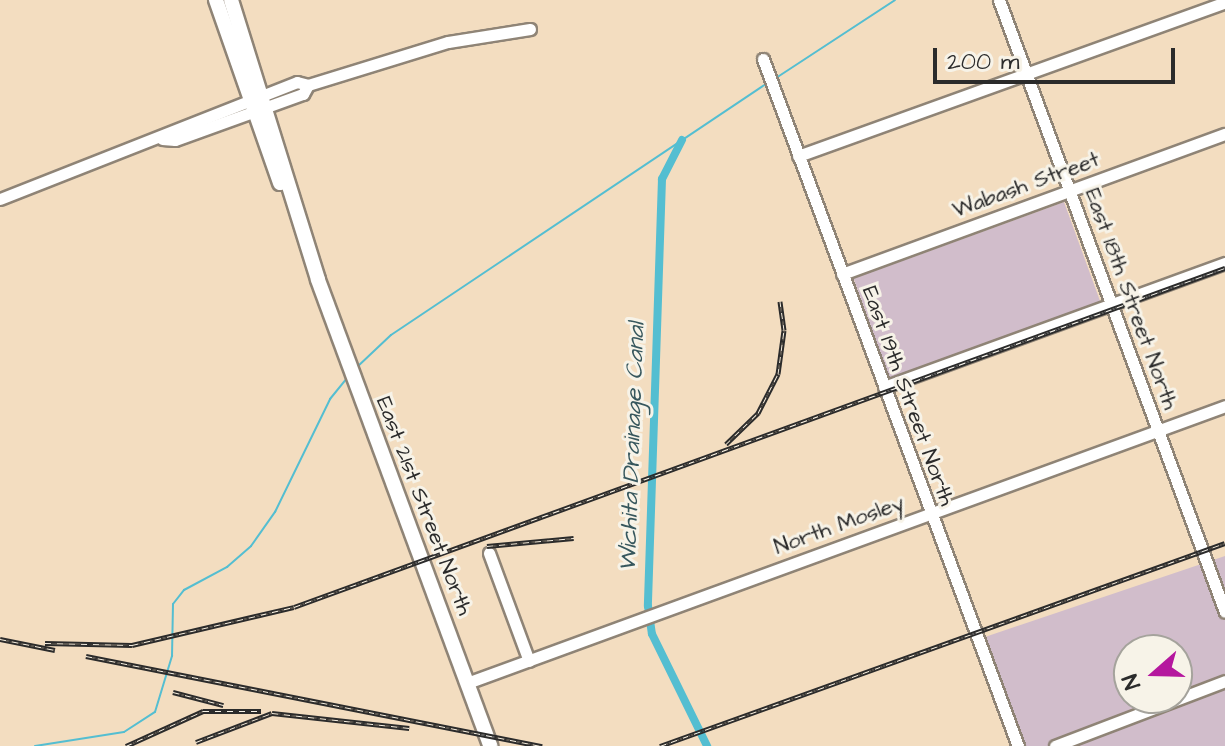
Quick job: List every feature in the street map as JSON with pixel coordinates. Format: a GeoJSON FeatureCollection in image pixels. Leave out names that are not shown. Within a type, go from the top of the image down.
{"type":"FeatureCollection","features":[{"type":"Feature","properties":{"kind":"main road","name":"East 21st Street North"},"geometry":{"type":"LineString","coordinates":[[216,0],[259,103]]}},
{"type":"Feature","properties":{"kind":"main road","name":"East 21st Street North"},"geometry":{"type":"LineString","coordinates":[[231,0],[259,103],[318,280],[490,746]]}},
{"type":"Feature","properties":{"kind":"street","name":"East 18th Street North"},"geometry":{"type":"LineString","coordinates":[[999,0],[1225,612]]}},
{"type":"Feature","properties":{"kind":"street"},"geometry":{"type":"LineString","coordinates":[[798,156],[1225,2]]}},
{"type":"Feature","properties":{"kind":"street"},"geometry":{"type":"LineString","coordinates":[[0,199],[162,139],[172,128],[303,94],[308,85],[448,42],[530,29]]}},
{"type":"Feature","properties":{"kind":"street","name":"East 19th Street North"},"geometry":{"type":"LineString","coordinates":[[763,59],[1018,746]]}},
{"type":"Feature","properties":{"kind":"street","name":"Wabash Street"},"geometry":{"type":"LineString","coordinates":[[842,274],[1225,134]]}},
{"type":"Feature","properties":{"kind":"street"},"geometry":{"type":"LineString","coordinates":[[884,387],[1225,263]]}},
{"type":"Feature","properties":{"kind":"street","name":"North Mosley"},"geometry":{"type":"LineString","coordinates":[[467,683],[1225,406]]}},
{"type":"Feature","properties":{"kind":"street"},"geometry":{"type":"LineString","coordinates":[[489,553],[529,661]]}},
{"type":"Feature","properties":{"kind":"street"},"geometry":{"type":"LineString","coordinates":[[1055,746],[1225,681]]}},
{"type":"Feature","properties":{"kind":"shaded area"},"geometry":{"type":"Polygon","coordinates":[[[1064,202],[1101,303],[890,379],[854,279],[1064,202]]]}},
{"type":"Feature","properties":{"kind":"shaded area"},"geometry":{"type":"Polygon","coordinates":[[[1225,556],[1225,746],[1021,746],[982,638],[1225,556]]]}},
{"type":"Feature","properties":{"kind":"waterway"},"geometry":{"type":"LineString","coordinates":[[776,78],[895,0]]}},
{"type":"Feature","properties":{"kind":"waterway"},"geometry":{"type":"LineString","coordinates":[[356,368],[391,335],[768,83]]}},
{"type":"Feature","properties":{"kind":"waterway","name":"Wichita Drainage Canal"},"geometry":{"type":"LineString","coordinates":[[682,140],[662,179],[648,606],[652,634],[707,746]]}},
{"type":"Feature","properties":{"kind":"waterway"},"geometry":{"type":"LineString","coordinates":[[35,746],[124,732],[155,712],[172,656],[173,604],[184,590],[227,567],[251,546],[275,512],[330,399],[346,379]]}},
{"type":"Feature","properties":{"kind":"railway"},"geometry":{"type":"LineString","coordinates":[[45,643],[132,645],[294,607],[1225,268]]}},
{"type":"Feature","properties":{"kind":"railway"},"geometry":{"type":"LineString","coordinates":[[726,444],[758,413],[778,374],[784,330],[780,301]]}},
{"type":"Feature","properties":{"kind":"railway"},"geometry":{"type":"LineString","coordinates":[[487,546],[574,538]]}},
{"type":"Feature","properties":{"kind":"railway"},"geometry":{"type":"LineString","coordinates":[[660,746],[1225,543]]}},
{"type":"Feature","properties":{"kind":"railway"},"geometry":{"type":"LineString","coordinates":[[0,639],[55,650]]}},
{"type":"Feature","properties":{"kind":"railway"},"geometry":{"type":"LineString","coordinates":[[86,656],[542,746]]}},
{"type":"Feature","properties":{"kind":"railway"},"geometry":{"type":"LineString","coordinates":[[173,692],[223,705]]}},
{"type":"Feature","properties":{"kind":"railway"},"geometry":{"type":"LineString","coordinates":[[126,746],[203,711],[261,711]]}},
{"type":"Feature","properties":{"kind":"railway"},"geometry":{"type":"LineString","coordinates":[[196,742],[272,713],[409,728]]}}]}
